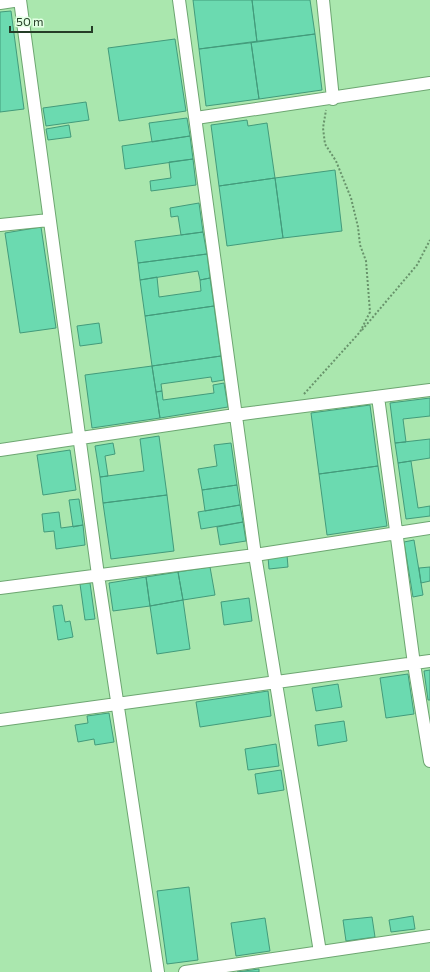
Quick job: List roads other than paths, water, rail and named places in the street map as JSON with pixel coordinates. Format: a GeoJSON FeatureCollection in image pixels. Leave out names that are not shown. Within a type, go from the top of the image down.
{"type":"FeatureCollection","features":[{"type":"Feature","properties":{"kind":"street"},"geometry":{"type":"LineString","coordinates":[[0,3],[20,0],[98,575],[158,972]]}},
{"type":"Feature","properties":{"kind":"street"},"geometry":{"type":"LineString","coordinates":[[179,0],[255,555],[320,952]]}},
{"type":"Feature","properties":{"kind":"street"},"geometry":{"type":"LineString","coordinates":[[323,0],[333,99]]}},
{"type":"Feature","properties":{"kind":"street"},"geometry":{"type":"LineString","coordinates":[[196,118],[333,99],[430,83]]}},
{"type":"Feature","properties":{"kind":"street"},"geometry":{"type":"LineString","coordinates":[[0,226],[49,220]]}},
{"type":"Feature","properties":{"kind":"street"},"geometry":{"type":"LineString","coordinates":[[0,450],[235,415],[430,390]]}},
{"type":"Feature","properties":{"kind":"street"},"geometry":{"type":"LineString","coordinates":[[378,397],[414,664],[430,761]]}},
{"type":"Feature","properties":{"kind":"street"},"geometry":{"type":"LineString","coordinates":[[0,588],[255,555],[430,528]]}},
{"type":"Feature","properties":{"kind":"street"},"geometry":{"type":"LineString","coordinates":[[0,720],[430,661]]}},
{"type":"Feature","properties":{"kind":"street"},"geometry":{"type":"LineString","coordinates":[[185,972],[430,936]]}}]}
